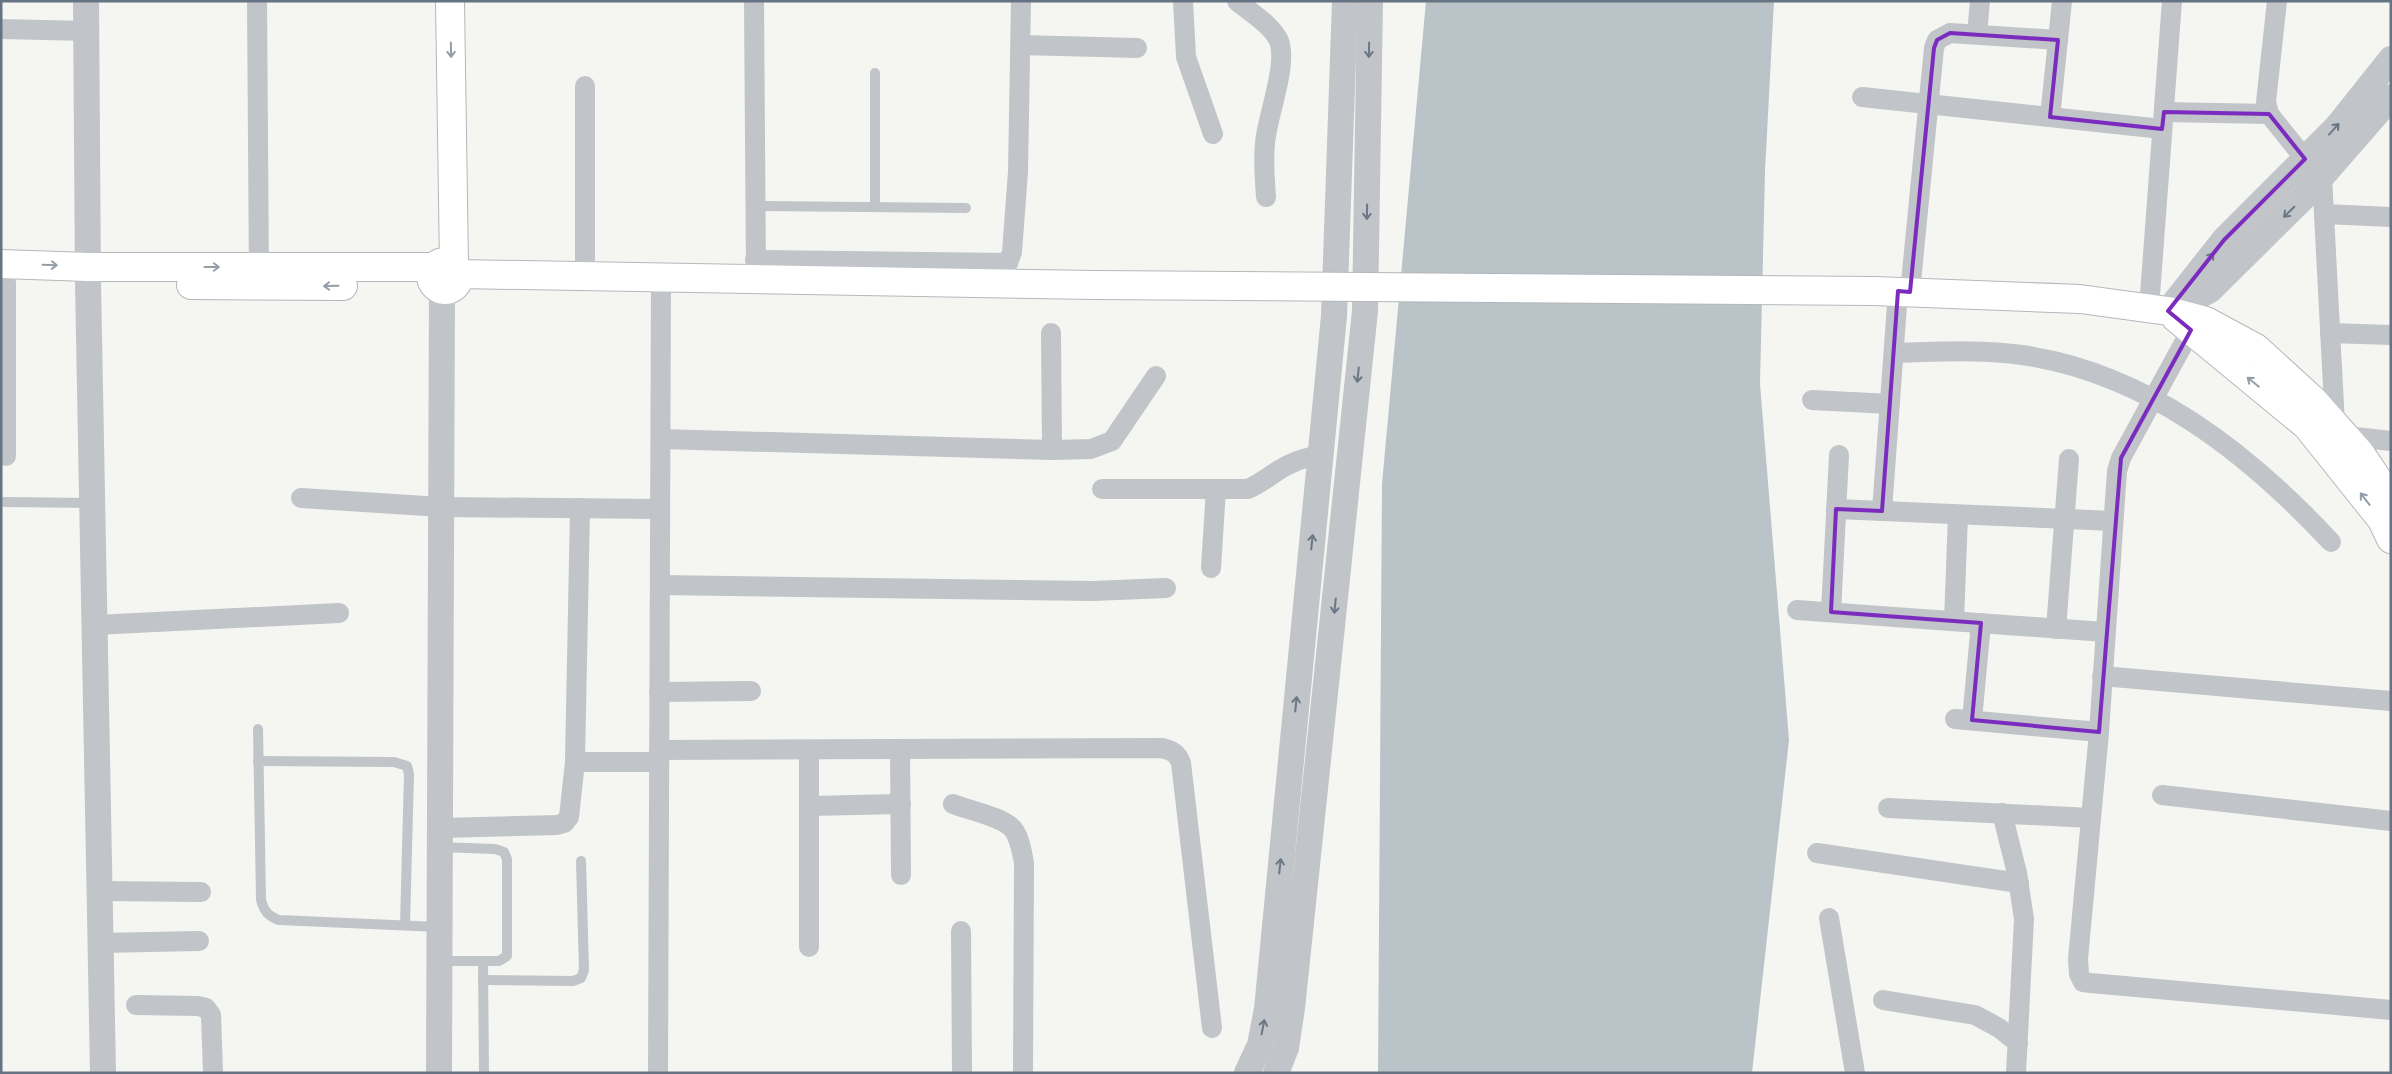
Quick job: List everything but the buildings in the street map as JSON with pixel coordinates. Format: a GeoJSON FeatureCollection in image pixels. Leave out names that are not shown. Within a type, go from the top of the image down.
{"type":"FeatureCollection","features":[{"type":"Feature","properties":{"kind":"main road"},"geometry":{"type":"LineString","coordinates":[[431,1],[443,273]]}},
{"type":"Feature","properties":{"kind":"main road"},"geometry":{"type":"LineString","coordinates":[[443,273],[450,1]]}},
{"type":"Feature","properties":{"kind":"main road"},"geometry":{"type":"LineString","coordinates":[[3,276],[259,277],[367,286],[443,273],[661,278],[756,269],[1095,285],[1894,291],[2080,299],[2159,310],[2206,321],[2256,348],[2313,400],[2340,430],[2360,453],[2391,499]]}},
{"type":"Feature","properties":{"kind":"main road"},"geometry":{"type":"LineString","coordinates":[[2159,310],[2191,330],[2307,426],[2382,520],[2391,539]]}},
{"type":"Feature","properties":{"kind":"street"},"geometry":{"type":"LineString","coordinates":[[86,1],[88,275],[103,1073]]}},
{"type":"Feature","properties":{"kind":"street"},"geometry":{"type":"LineString","coordinates":[[256,1],[259,277]]}},
{"type":"Feature","properties":{"kind":"street"},"geometry":{"type":"LineString","coordinates":[[754,1],[756,269],[1008,263],[1012,252],[1018,172],[1021,1]]}},
{"type":"Feature","properties":{"kind":"street"},"geometry":{"type":"LineString","coordinates":[[1183,1],[1186,57],[1214,134]]}},
{"type":"Feature","properties":{"kind":"street"},"geometry":{"type":"LineString","coordinates":[[1237,1],[1271,31],[1278,40],[1280,48],[1279,77],[1265,145],[1266,197]]}},
{"type":"Feature","properties":{"kind":"street"},"geometry":{"type":"LineString","coordinates":[[1247,1073],[1260,1045],[1266,1008],[1334,316],[1345,1]]}},
{"type":"Feature","properties":{"kind":"street"},"geometry":{"type":"LineString","coordinates":[[1276,1073],[1286,1048],[1292,1008],[1365,311],[1370,1]]}},
{"type":"Feature","properties":{"kind":"street"},"geometry":{"type":"LineString","coordinates":[[1978,34],[1980,1]]}},
{"type":"Feature","properties":{"kind":"street"},"geometry":{"type":"LineString","coordinates":[[2050,117],[2062,1]]}},
{"type":"Feature","properties":{"kind":"street"},"geometry":{"type":"LineString","coordinates":[[2159,310],[2163,120],[2172,1]]}},
{"type":"Feature","properties":{"kind":"street"},"geometry":{"type":"LineString","coordinates":[[2277,1],[2266,102],[2270,114],[2314,167],[2324,214],[2330,333],[2340,430],[2391,441]]}},
{"type":"Feature","properties":{"kind":"street"},"geometry":{"type":"LineString","coordinates":[[1,29],[86,31]]}},
{"type":"Feature","properties":{"kind":"street"},"geometry":{"type":"LineString","coordinates":[[1882,511],[1894,353],[1894,291],[1928,104],[1934,48],[1937,40],[1950,33],[2058,40]]}},
{"type":"Feature","properties":{"kind":"street"},"geometry":{"type":"LineString","coordinates":[[1021,45],[1137,48]]}},
{"type":"Feature","properties":{"kind":"street"},"geometry":{"type":"LineString","coordinates":[[2314,167],[2336,128],[2391,59]]}},
{"type":"Feature","properties":{"kind":"street"},"geometry":{"type":"LineString","coordinates":[[585,277],[586,86]]}},
{"type":"Feature","properties":{"kind":"street"},"geometry":{"type":"LineString","coordinates":[[2159,310],[2224,240],[2314,167],[2391,96]]}},
{"type":"Feature","properties":{"kind":"street"},"geometry":{"type":"LineString","coordinates":[[1862,97],[2050,117],[2163,120],[2270,114]]}},
{"type":"Feature","properties":{"kind":"street"},"geometry":{"type":"LineString","coordinates":[[2324,214],[2391,217]]}},
{"type":"Feature","properties":{"kind":"street"},"geometry":{"type":"LineString","coordinates":[[439,1073],[443,273]]}},
{"type":"Feature","properties":{"kind":"street"},"geometry":{"type":"LineString","coordinates":[[3,276],[6,456]]}},
{"type":"Feature","properties":{"kind":"street"},"geometry":{"type":"LineString","coordinates":[[658,1073],[661,278]]}},
{"type":"Feature","properties":{"kind":"street"},"geometry":{"type":"LineString","coordinates":[[2191,330],[2121,458],[2117,470],[2098,732],[2078,959],[2079,974],[2083,982],[2391,1010]]}},
{"type":"Feature","properties":{"kind":"street"},"geometry":{"type":"LineString","coordinates":[[1051,333],[1052,450]]}},
{"type":"Feature","properties":{"kind":"street"},"geometry":{"type":"LineString","coordinates":[[2330,333],[2391,335]]}},
{"type":"Feature","properties":{"kind":"street"},"geometry":{"type":"LineString","coordinates":[[1894,353],[1966,351],[2023,355],[2087,369],[2154,398],[2203,427],[2249,462],[2292,500],[2331,542]]}},
{"type":"Feature","properties":{"kind":"street"},"geometry":{"type":"LineString","coordinates":[[661,439],[1052,450],[1091,449],[1112,441],[1156,376]]}},
{"type":"Feature","properties":{"kind":"street"},"geometry":{"type":"LineString","coordinates":[[1812,400],[1890,404]]}},
{"type":"Feature","properties":{"kind":"street"},"geometry":{"type":"LineString","coordinates":[[1102,489],[1248,489],[1261,484],[1285,466],[1320,455]]}},
{"type":"Feature","properties":{"kind":"street"},"geometry":{"type":"LineString","coordinates":[[1830,612],[1839,455]]}},
{"type":"Feature","properties":{"kind":"street"},"geometry":{"type":"LineString","coordinates":[[2056,628],[2069,459]]}},
{"type":"Feature","properties":{"kind":"street"},"geometry":{"type":"LineString","coordinates":[[1211,568],[1216,489]]}},
{"type":"Feature","properties":{"kind":"street"},"geometry":{"type":"LineString","coordinates":[[301,498],[441,507],[660,509]]}},
{"type":"Feature","properties":{"kind":"street"},"geometry":{"type":"LineString","coordinates":[[439,837],[564,823],[569,817],[575,762],[580,508]]}},
{"type":"Feature","properties":{"kind":"street"},"geometry":{"type":"LineString","coordinates":[[1836,509],[2113,522]]}},
{"type":"Feature","properties":{"kind":"street"},"geometry":{"type":"LineString","coordinates":[[1954,621],[1958,514]]}},
{"type":"Feature","properties":{"kind":"street"},"geometry":{"type":"LineString","coordinates":[[660,585],[1093,591],[1166,588]]}},
{"type":"Feature","properties":{"kind":"street"},"geometry":{"type":"LineString","coordinates":[[1797,610],[2105,632]]}},
{"type":"Feature","properties":{"kind":"street"},"geometry":{"type":"LineString","coordinates":[[95,625],[339,613]]}},
{"type":"Feature","properties":{"kind":"street"},"geometry":{"type":"LineString","coordinates":[[1981,623],[1963,720],[2098,732]]}},
{"type":"Feature","properties":{"kind":"street"},"geometry":{"type":"LineString","coordinates":[[2102,676],[2391,701]]}},
{"type":"Feature","properties":{"kind":"street"},"geometry":{"type":"LineString","coordinates":[[659,692],[752,691]]}},
{"type":"Feature","properties":{"kind":"street"},"geometry":{"type":"LineString","coordinates":[[575,762],[659,756],[810,750],[1162,748],[1178,754],[1181,763],[1212,1028]]}},
{"type":"Feature","properties":{"kind":"street"},"geometry":{"type":"LineString","coordinates":[[900,749],[901,874]]}},
{"type":"Feature","properties":{"kind":"street"},"geometry":{"type":"LineString","coordinates":[[810,750],[810,948]]}},
{"type":"Feature","properties":{"kind":"street"},"geometry":{"type":"LineString","coordinates":[[2162,795],[2391,821]]}},
{"type":"Feature","properties":{"kind":"street"},"geometry":{"type":"LineString","coordinates":[[810,806],[901,804]]}},
{"type":"Feature","properties":{"kind":"street"},"geometry":{"type":"LineString","coordinates":[[953,804],[1002,821],[1012,828],[1019,842],[1024,863],[1023,1073]]}},
{"type":"Feature","properties":{"kind":"street"},"geometry":{"type":"LineString","coordinates":[[1888,808],[2091,818]]}},
{"type":"Feature","properties":{"kind":"street"},"geometry":{"type":"LineString","coordinates":[[2002,813],[2019,883],[2024,919],[2016,1073]]}},
{"type":"Feature","properties":{"kind":"street"},"geometry":{"type":"LineString","coordinates":[[1817,853],[2019,883]]}},
{"type":"Feature","properties":{"kind":"street"},"geometry":{"type":"LineString","coordinates":[[100,891],[201,892]]}},
{"type":"Feature","properties":{"kind":"street"},"geometry":{"type":"LineString","coordinates":[[1829,918],[1855,1073]]}},
{"type":"Feature","properties":{"kind":"street"},"geometry":{"type":"LineString","coordinates":[[961,931],[962,1073]]}},
{"type":"Feature","properties":{"kind":"street"},"geometry":{"type":"LineString","coordinates":[[101,943],[199,941]]}},
{"type":"Feature","properties":{"kind":"street"},"geometry":{"type":"LineString","coordinates":[[1883,1000],[1975,1016],[1999,1028],[2018,1043]]}},
{"type":"Feature","properties":{"kind":"street"},"geometry":{"type":"LineString","coordinates":[[136,1005],[198,1006],[206,1008],[211,1015],[213,1073]]}},
{"type":"Feature","properties":{"kind":"lane"},"geometry":{"type":"LineString","coordinates":[[875,73],[875,207]]}},
{"type":"Feature","properties":{"kind":"lane"},"geometry":{"type":"LineString","coordinates":[[755,206],[966,208]]}},
{"type":"Feature","properties":{"kind":"lane"},"geometry":{"type":"LineString","coordinates":[[4,502],[93,503]]}},
{"type":"Feature","properties":{"kind":"lane"},"geometry":{"type":"LineString","coordinates":[[258,729],[261,900],[263,910],[270,917],[279,920],[439,927]]}},
{"type":"Feature","properties":{"kind":"lane"},"geometry":{"type":"LineString","coordinates":[[258,761],[394,762],[407,766],[409,774],[406,925]]}},
{"type":"Feature","properties":{"kind":"lane"},"geometry":{"type":"LineString","coordinates":[[439,837],[495,849],[504,852],[508,859],[506,956],[499,961],[483,962],[440,960]]}},
{"type":"Feature","properties":{"kind":"lane"},"geometry":{"type":"LineString","coordinates":[[483,980],[573,981],[581,978],[584,970],[581,861]]}},
{"type":"Feature","properties":{"kind":"lane"},"geometry":{"type":"LineString","coordinates":[[483,962],[484,1073]]}},
{"type":"Feature","properties":{"kind":"highlighted area"},"geometry":{"type":"Polygon","coordinates":[[[1950,33],[2058,40],[2050,117],[2162,129],[2164,112],[2269,114],[2305,159],[2224,240],[2168,311],[2191,330],[2121,458],[2099,732],[1972,720],[1981,623],[1831,612],[1836,509],[1882,511],[1898,291],[1910,292],[1934,48],[1937,40],[1950,33]]]}},
{"type":"Feature","properties":{"kind":"shaded area"},"geometry":{"type":"Polygon","coordinates":[[[1426,1],[1774,1],[1765,171],[1760,384],[1789,740],[1752,1073],[1378,1073],[1382,484],[1426,1]]]}}]}
